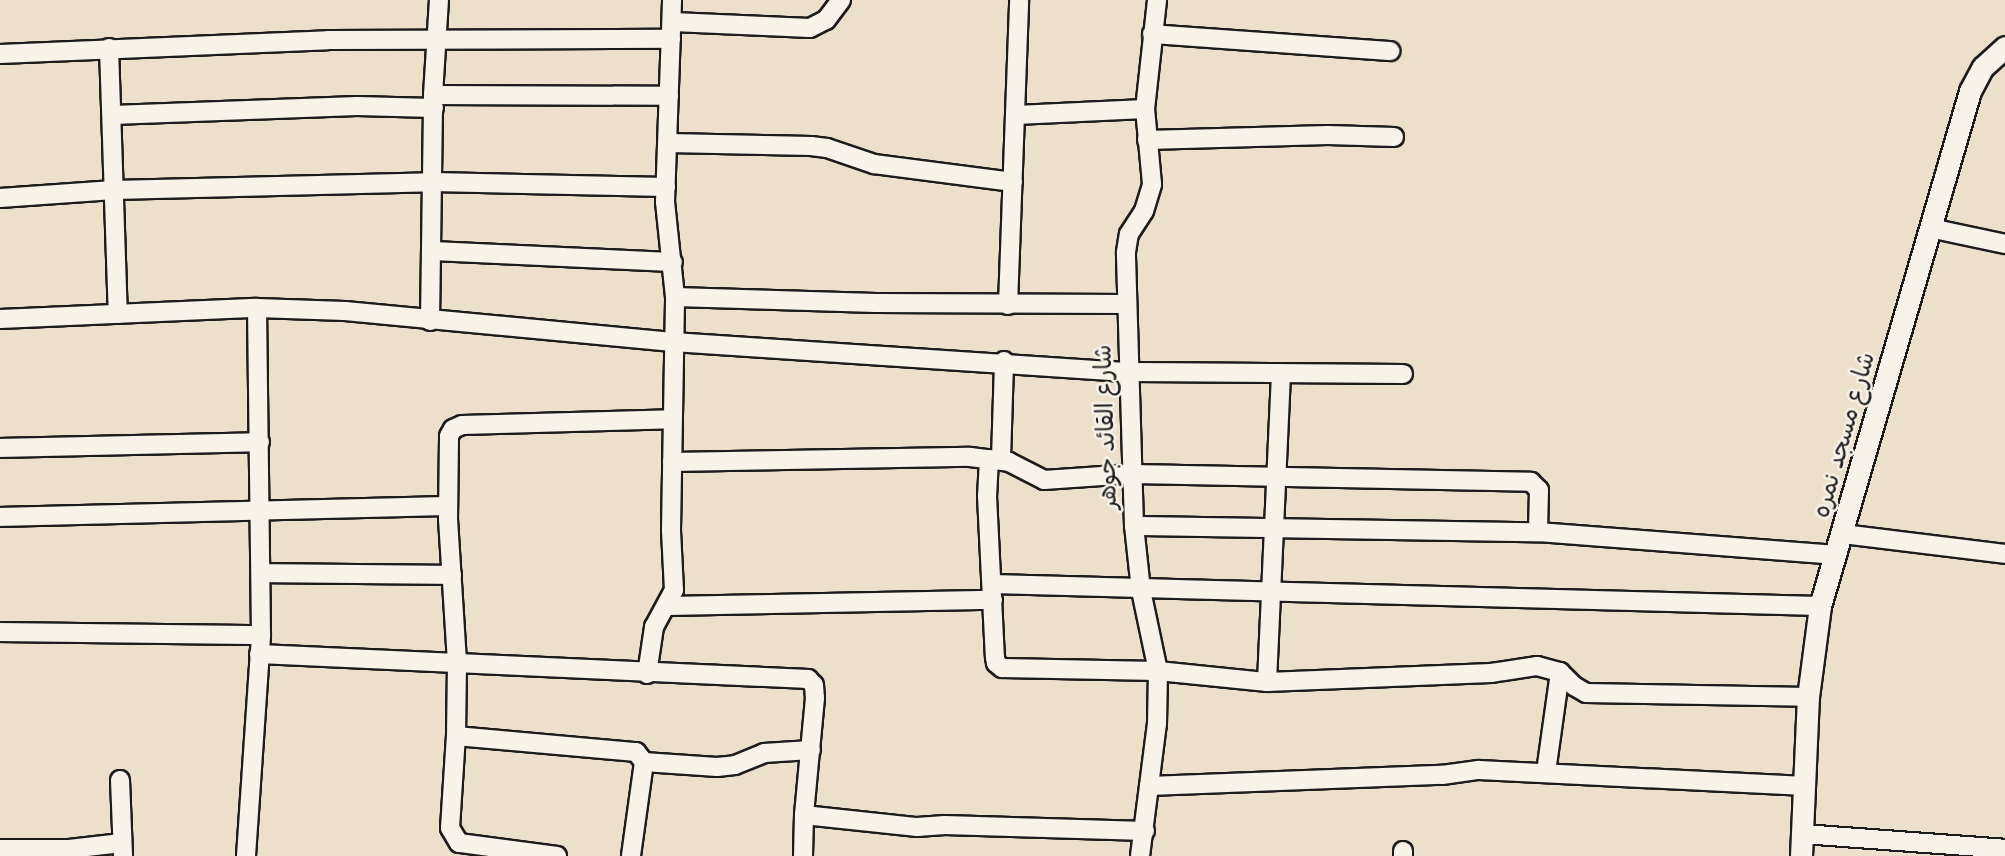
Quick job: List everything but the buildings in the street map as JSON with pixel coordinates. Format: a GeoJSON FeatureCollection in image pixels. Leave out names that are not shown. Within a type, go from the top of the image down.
{"type":"FeatureCollection","features":[{"type":"Feature","properties":{"kind":"street"},"geometry":{"type":"LineString","coordinates":[[430,321],[433,101],[439,0]]}},
{"type":"Feature","properties":{"kind":"street"},"geometry":{"type":"LineString","coordinates":[[647,674],[654,627],[674,590],[672,419],[675,296],[673,262],[667,230],[666,187],[672,0]]}},
{"type":"Feature","properties":{"kind":"street"},"geometry":{"type":"LineString","coordinates":[[0,54],[109,48],[810,28],[826,20],[841,0]]}},
{"type":"Feature","properties":{"kind":"street"},"geometry":{"type":"LineString","coordinates":[[1008,304],[1019,0]]}},
{"type":"Feature","properties":{"kind":"street","name":"شارع القائد جوهر"},"geometry":{"type":"LineString","coordinates":[[1140,856],[1157,724],[1157,671],[1141,590],[1134,526],[1126,242],[1150,198],[1152,184],[1145,109],[1157,0]]}},
{"type":"Feature","properties":{"kind":"street"},"geometry":{"type":"LineString","coordinates":[[1152,34],[1390,51]]}},
{"type":"Feature","properties":{"kind":"street","name":"شارع مسجد نمره"},"geometry":{"type":"LineString","coordinates":[[1801,856],[1808,697],[1820,606],[1975,78],[2005,47]]}},
{"type":"Feature","properties":{"kind":"street"},"geometry":{"type":"LineString","coordinates":[[109,48],[118,314]]}},
{"type":"Feature","properties":{"kind":"street"},"geometry":{"type":"LineString","coordinates":[[111,115],[433,101],[669,96]]}},
{"type":"Feature","properties":{"kind":"street"},"geometry":{"type":"LineString","coordinates":[[1016,115],[1145,109]]}},
{"type":"Feature","properties":{"kind":"street"},"geometry":{"type":"LineString","coordinates":[[1147,140],[1328,135],[1394,137]]}},
{"type":"Feature","properties":{"kind":"street"},"geometry":{"type":"LineString","coordinates":[[669,143],[819,147],[874,164],[1013,182]]}},
{"type":"Feature","properties":{"kind":"street"},"geometry":{"type":"LineString","coordinates":[[0,198],[114,190],[432,182],[666,187]]}},
{"type":"Feature","properties":{"kind":"street"},"geometry":{"type":"LineString","coordinates":[[1930,228],[2005,244]]}},
{"type":"Feature","properties":{"kind":"street"},"geometry":{"type":"LineString","coordinates":[[431,251],[673,262]]}},
{"type":"Feature","properties":{"kind":"street"},"geometry":{"type":"LineString","coordinates":[[675,296],[1008,304],[1127,304]]}},
{"type":"Feature","properties":{"kind":"street"},"geometry":{"type":"LineString","coordinates":[[246,856],[261,635],[257,308]]}},
{"type":"Feature","properties":{"kind":"street"},"geometry":{"type":"LineString","coordinates":[[0,319],[257,308],[345,311],[673,342],[1004,361],[1129,372],[1403,374]]}},
{"type":"Feature","properties":{"kind":"street"},"geometry":{"type":"LineString","coordinates":[[1004,361],[995,459],[987,496],[995,656],[998,667],[1157,671],[1267,682],[1491,673],[1537,667],[1560,672],[1586,693],[1808,697]]}},
{"type":"Feature","properties":{"kind":"street"},"geometry":{"type":"LineString","coordinates":[[1267,682],[1281,373]]}},
{"type":"Feature","properties":{"kind":"street"},"geometry":{"type":"LineString","coordinates":[[557,856],[468,845],[455,839],[449,816],[456,736],[457,662],[448,506],[449,439],[456,427],[672,419]]}},
{"type":"Feature","properties":{"kind":"street"},"geometry":{"type":"LineString","coordinates":[[0,448],[260,442]]}},
{"type":"Feature","properties":{"kind":"street"},"geometry":{"type":"LineString","coordinates":[[672,462],[995,459],[1044,480],[1131,474],[1531,482],[1539,490],[1538,532]]}},
{"type":"Feature","properties":{"kind":"street"},"geometry":{"type":"LineString","coordinates":[[0,517],[448,506]]}},
{"type":"Feature","properties":{"kind":"street"},"geometry":{"type":"LineString","coordinates":[[1134,526],[1538,532],[1840,544],[2005,554]]}},
{"type":"Feature","properties":{"kind":"street"},"geometry":{"type":"LineString","coordinates":[[261,573],[452,575]]}},
{"type":"Feature","properties":{"kind":"street"},"geometry":{"type":"LineString","coordinates":[[667,606],[993,592],[1141,590],[1820,606]]}},
{"type":"Feature","properties":{"kind":"street"},"geometry":{"type":"LineString","coordinates":[[0,632],[261,635]]}},
{"type":"Feature","properties":{"kind":"street"},"geometry":{"type":"LineString","coordinates":[[259,654],[457,662],[647,674],[808,679],[815,690],[803,856]]}},
{"type":"Feature","properties":{"kind":"street"},"geometry":{"type":"LineString","coordinates":[[1546,772],[1560,672]]}},
{"type":"Feature","properties":{"kind":"street"},"geometry":{"type":"LineString","coordinates":[[456,736],[636,752],[644,762],[631,856]]}},
{"type":"Feature","properties":{"kind":"street"},"geometry":{"type":"LineString","coordinates":[[644,762],[717,767],[735,765],[764,753],[811,750]]}},
{"type":"Feature","properties":{"kind":"street"},"geometry":{"type":"LineString","coordinates":[[1149,786],[1442,775],[1479,770],[1806,786]]}},
{"type":"Feature","properties":{"kind":"street"},"geometry":{"type":"LineString","coordinates":[[0,849],[122,850],[120,780]]}},
{"type":"Feature","properties":{"kind":"street"},"geometry":{"type":"LineString","coordinates":[[804,815],[917,827],[945,825],[1145,831]]}},
{"type":"Feature","properties":{"kind":"street"},"geometry":{"type":"LineString","coordinates":[[1803,834],[2005,849]]}}]}
